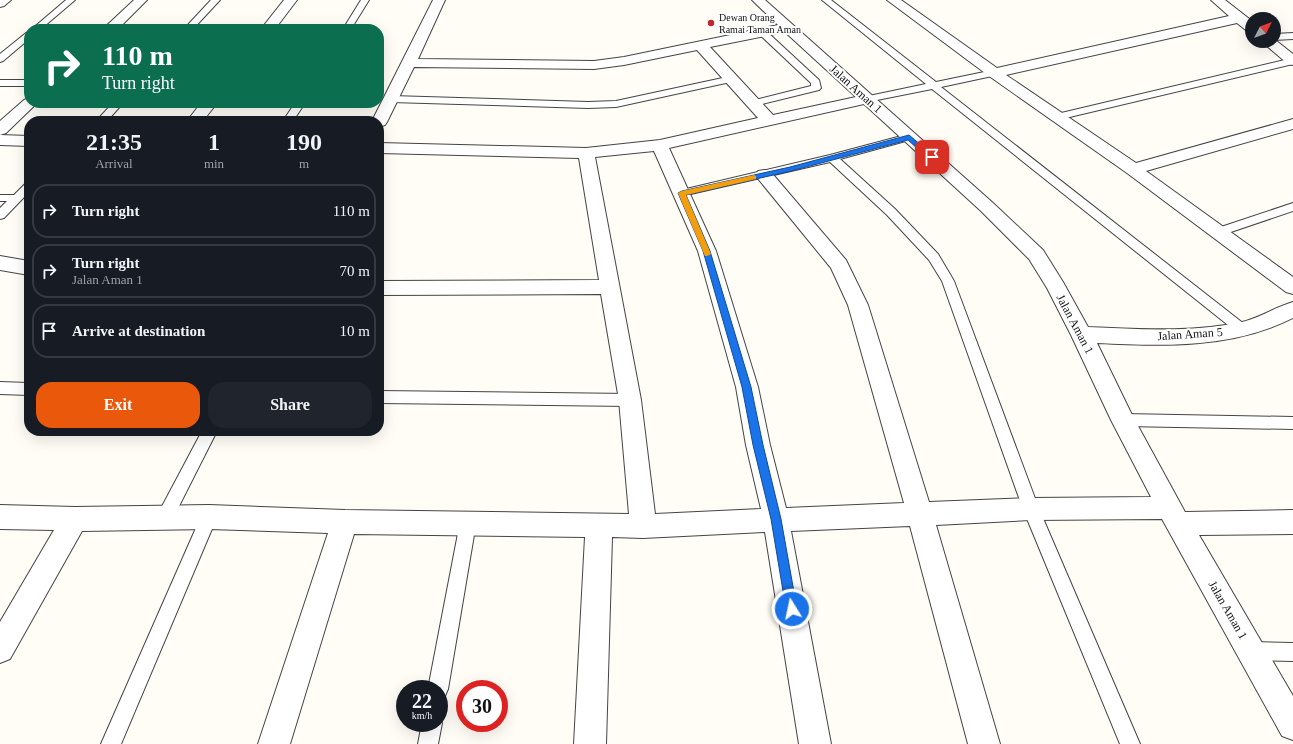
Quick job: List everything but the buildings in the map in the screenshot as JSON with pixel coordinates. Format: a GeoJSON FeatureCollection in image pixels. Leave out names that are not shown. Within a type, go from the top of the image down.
{"type":"FeatureCollection","features":[{"type":"Feature","properties":{"kind":"street"},"geometry":{"type":"LineString","coordinates":[[0,3],[5,0]]}},
{"type":"Feature","properties":{"kind":"street"},"geometry":{"type":"LineString","coordinates":[[115,24],[141,0]]}},
{"type":"Feature","properties":{"kind":"street"},"geometry":{"type":"LineString","coordinates":[[272,24],[291,0]]}},
{"type":"Feature","properties":{"kind":"street"},"geometry":{"type":"LineString","coordinates":[[382,116],[439,0]]}},
{"type":"Feature","properties":{"kind":"street","name":"Jalan Aman 1"},"geometry":{"type":"LineString","coordinates":[[758,0],[1005,223],[1036,255],[1056,287],[1082,335],[1123,420],[1174,516],[1293,725]]}},
{"type":"Feature","properties":{"kind":"street"},"geometry":{"type":"LineString","coordinates":[[893,0],[994,73],[1133,169],[1293,287]]}},
{"type":"Feature","properties":{"kind":"street"},"geometry":{"type":"LineString","coordinates":[[1217,0],[1245,22]]}},
{"type":"Feature","properties":{"kind":"street"},"geometry":{"type":"LineString","coordinates":[[994,73],[1240,18]]}},
{"type":"Feature","properties":{"kind":"street"},"geometry":{"type":"LineString","coordinates":[[409,63],[594,65],[624,62],[788,27]]}},
{"type":"Feature","properties":{"kind":"street"},"geometry":{"type":"LineString","coordinates":[[701,46],[769,120]]}},
{"type":"Feature","properties":{"kind":"street"},"geometry":{"type":"LineString","coordinates":[[1277,48],[1293,61]]}},
{"type":"Feature","properties":{"kind":"street"},"geometry":{"type":"LineString","coordinates":[[384,148],[586,153],[614,151],[660,145],[769,120],[867,100]]}},
{"type":"Feature","properties":{"kind":"street"},"geometry":{"type":"LineString","coordinates":[[0,130],[24,108]]}},
{"type":"Feature","properties":{"kind":"street"},"geometry":{"type":"LineString","coordinates":[[199,116],[205,108]]}},
{"type":"Feature","properties":{"kind":"street"},"geometry":{"type":"LineString","coordinates":[[1133,169],[1293,124]]}},
{"type":"Feature","properties":{"kind":"street"},"geometry":{"type":"LineString","coordinates":[[0,140],[24,141]]}},
{"type":"Feature","properties":{"kind":"street"},"geometry":{"type":"LineString","coordinates":[[660,145],[706,251],[747,387],[758,445],[776,519],[815,744]]}},
{"type":"Feature","properties":{"kind":"street"},"geometry":{"type":"LineString","coordinates":[[586,153],[630,400],[643,526]]}},
{"type":"Feature","properties":{"kind":"street"},"geometry":{"type":"LineString","coordinates":[[764,175],[839,265],[858,305],[920,515],[984,744]]}},
{"type":"Feature","properties":{"kind":"street"},"geometry":{"type":"LineString","coordinates":[[0,263],[24,267]]}},
{"type":"Feature","properties":{"kind":"street"},"geometry":{"type":"LineString","coordinates":[[384,288],[611,287]]}},
{"type":"Feature","properties":{"kind":"street","name":"Jalan Aman 5"},"geometry":{"type":"LineString","coordinates":[[1082,335],[1159,337],[1200,335],[1243,330],[1279,317],[1293,309]]}},
{"type":"Feature","properties":{"kind":"street"},"geometry":{"type":"LineString","coordinates":[[0,517],[75,519],[209,517],[345,522],[643,526],[1031,509],[1293,522]]}},
{"type":"Feature","properties":{"kind":"street"},"geometry":{"type":"LineString","coordinates":[[0,649],[75,519]]}},
{"type":"Feature","properties":{"kind":"street"},"geometry":{"type":"LineString","coordinates":[[274,744],[345,522]]}},
{"type":"Feature","properties":{"kind":"street"},"geometry":{"type":"LineString","coordinates":[[590,744],[599,525]]}},
{"type":"Feature","properties":{"kind":"lane"},"geometry":{"type":"LineString","coordinates":[[42,24],[71,0]]}},
{"type":"Feature","properties":{"kind":"lane"},"geometry":{"type":"LineString","coordinates":[[193,24],[216,0]]}},
{"type":"Feature","properties":{"kind":"lane"},"geometry":{"type":"LineString","coordinates":[[350,24],[365,0]]}},
{"type":"Feature","properties":{"kind":"lane"},"geometry":{"type":"LineString","coordinates":[[826,0],[1243,330]]}},
{"type":"Feature","properties":{"kind":"lane"},"geometry":{"type":"LineString","coordinates":[[754,103],[806,92],[816,88],[816,82],[762,32]]}},
{"type":"Feature","properties":{"kind":"lane"},"geometry":{"type":"LineString","coordinates":[[1281,37],[1293,36]]}},
{"type":"Feature","properties":{"kind":"lane"},"geometry":{"type":"LineString","coordinates":[[0,59],[24,39]]}},
{"type":"Feature","properties":{"kind":"lane"},"geometry":{"type":"LineString","coordinates":[[1057,117],[1293,61]]}},
{"type":"Feature","properties":{"kind":"lane"},"geometry":{"type":"LineString","coordinates":[[867,100],[994,73]]}},
{"type":"Feature","properties":{"kind":"lane"},"geometry":{"type":"LineString","coordinates":[[391,100],[588,105],[616,104],[732,79]]}},
{"type":"Feature","properties":{"kind":"lane"},"geometry":{"type":"LineString","coordinates":[[0,83],[24,83]]}},
{"type":"Feature","properties":{"kind":"lane"},"geometry":{"type":"LineString","coordinates":[[106,116],[113,108]]}},
{"type":"Feature","properties":{"kind":"lane"},"geometry":{"type":"LineString","coordinates":[[682,193],[764,175],[909,137]]}},
{"type":"Feature","properties":{"kind":"lane"},"geometry":{"type":"LineString","coordinates":[[832,158],[892,212],[934,257],[948,281],[1031,509],[1130,744]]}},
{"type":"Feature","properties":{"kind":"lane"},"geometry":{"type":"LineString","coordinates":[[0,215],[24,191]]}},
{"type":"Feature","properties":{"kind":"lane"},"geometry":{"type":"LineString","coordinates":[[0,198],[17,198]]}},
{"type":"Feature","properties":{"kind":"lane"},"geometry":{"type":"LineString","coordinates":[[1219,232],[1293,207]]}},
{"type":"Feature","properties":{"kind":"lane"},"geometry":{"type":"LineString","coordinates":[[0,388],[24,389]]}},
{"type":"Feature","properties":{"kind":"lane"},"geometry":{"type":"LineString","coordinates":[[384,397],[630,400]]}},
{"type":"Feature","properties":{"kind":"lane"},"geometry":{"type":"LineString","coordinates":[[1123,420],[1293,423]]}},
{"type":"Feature","properties":{"kind":"lane"},"geometry":{"type":"LineString","coordinates":[[165,517],[207,436]]}},
{"type":"Feature","properties":{"kind":"lane"},"geometry":{"type":"LineString","coordinates":[[111,744],[209,517]]}},
{"type":"Feature","properties":{"kind":"lane"},"geometry":{"type":"LineString","coordinates":[[440,680],[468,523]]}},
{"type":"Feature","properties":{"kind":"lane"},"geometry":{"type":"LineString","coordinates":[[1252,651],[1293,652]]}},
{"type":"Feature","properties":{"kind":"lane"},"geometry":{"type":"LineString","coordinates":[[428,744],[430,732]]}},
{"type":"Feature","properties":{"kind":"slow traffic"},"geometry":{"type":"LineString","coordinates":[[707,254],[682,193],[754,177]]}},
{"type":"Feature","properties":{"kind":"place","name":"Dewan Orang Ramai Taman Aman"},"geometry":{"type":"Point","coordinates":[711,23]}},
{"type":"Feature","properties":{"kind":"route"},"geometry":{"type":"LineString","coordinates":[[792,609],[776,519],[758,445],[747,387],[706,251],[682,193],[764,175],[909,137],[932,157]]}}]}
